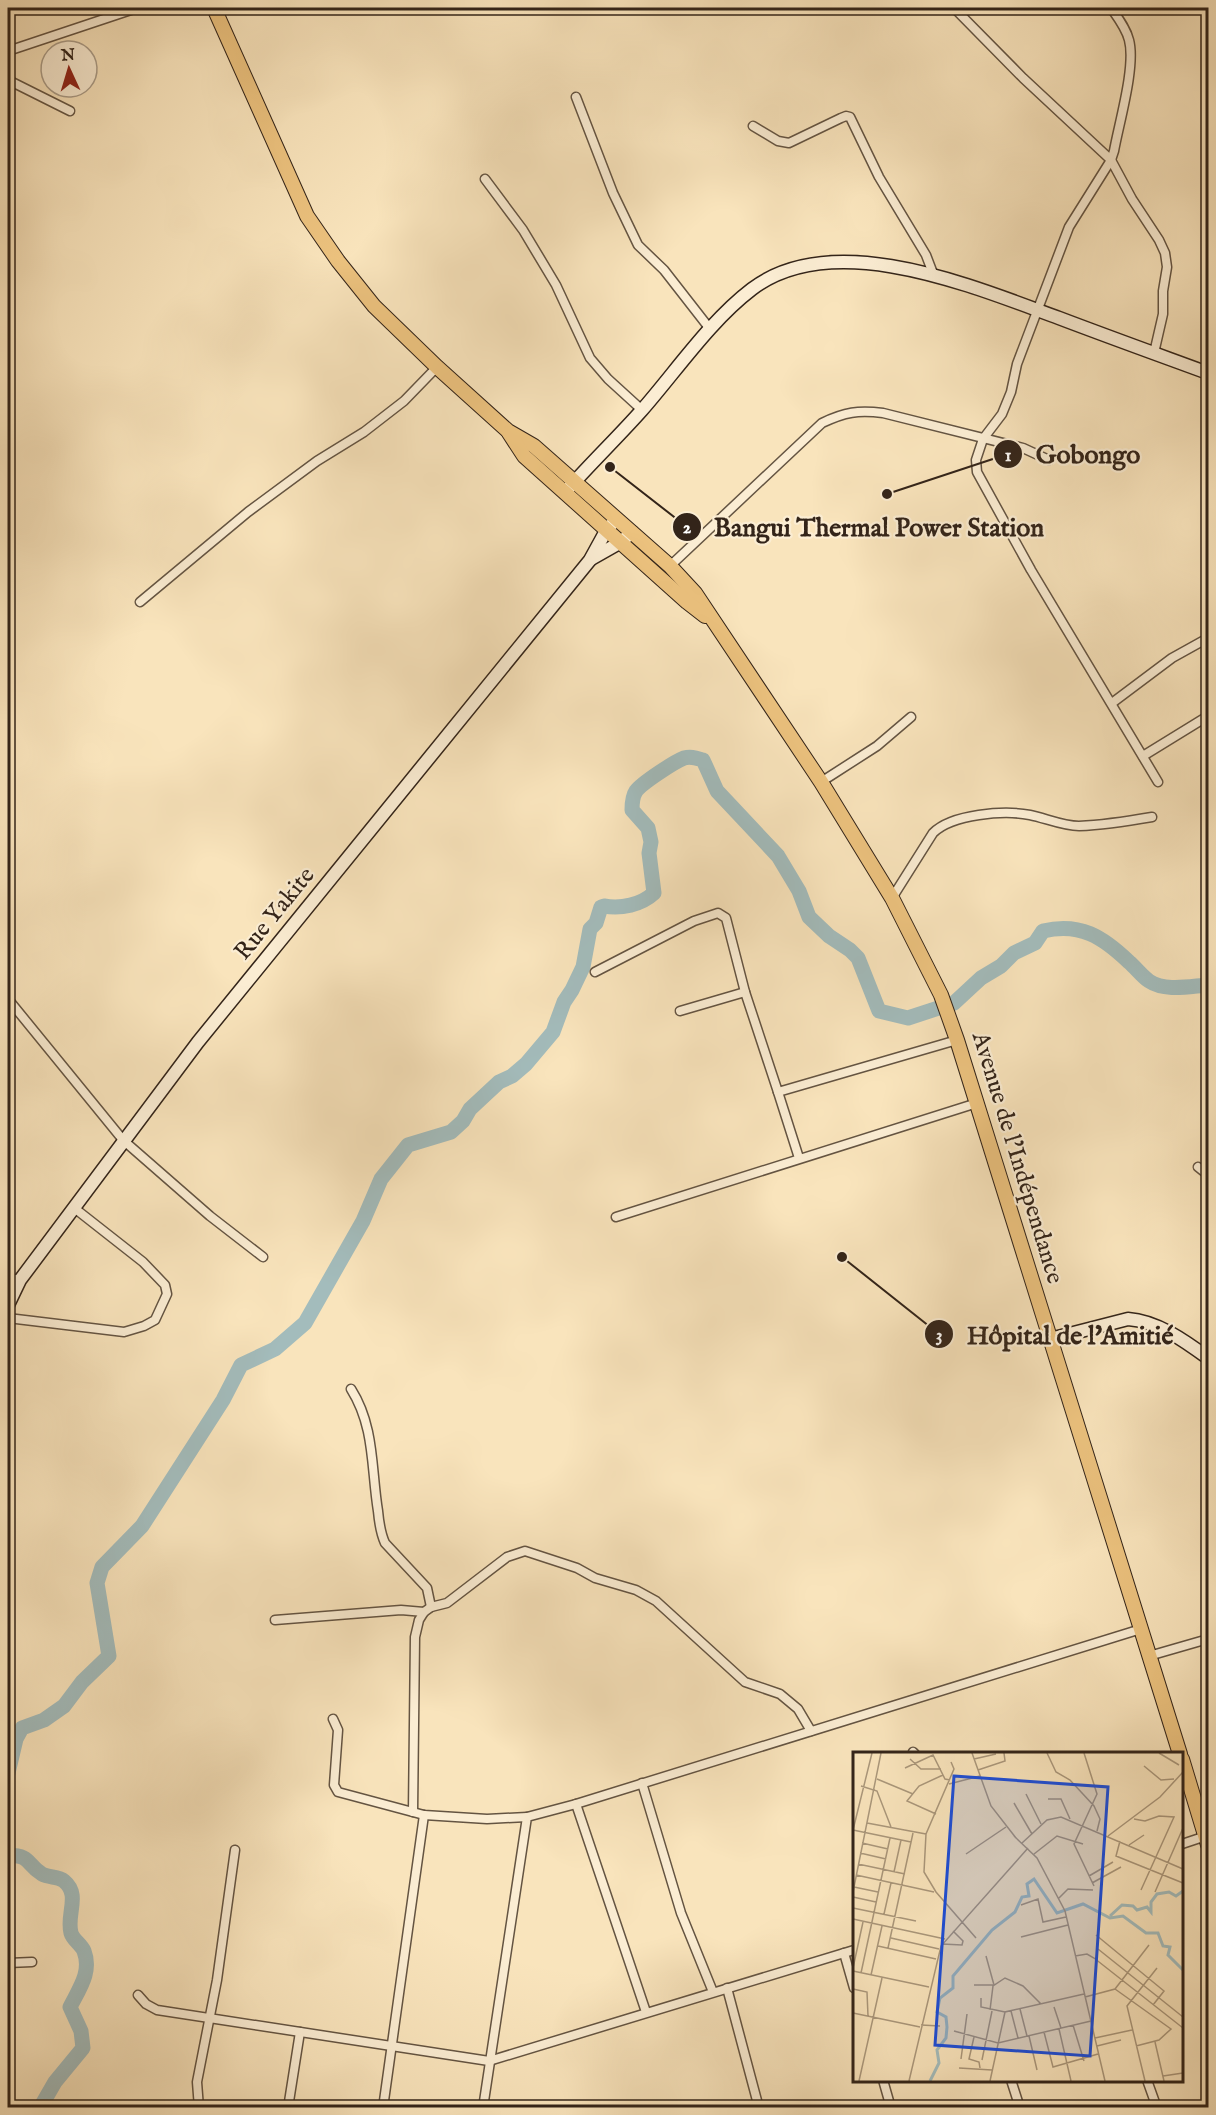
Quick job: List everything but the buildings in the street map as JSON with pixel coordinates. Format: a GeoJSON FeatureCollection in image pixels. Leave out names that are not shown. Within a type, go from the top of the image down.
{"type":"FeatureCollection","features":[{"type":"Feature","properties":{"kind":"main road","name":"Avenue de l'Indépendance"},"geometry":{"type":"LineString","coordinates":[[214,8],[307,216],[338,261],[374,306],[508,431],[524,456],[616,519],[670,566],[695,593],[822,782],[892,898],[941,995],[957,1040],[1179,1752]]}},
{"type":"Feature","properties":{"kind":"main road"},"geometry":{"type":"LineString","coordinates":[[570,487],[642,410],[710,329],[752,289],[780,273],[806,265],[832,262],[861,263],[975,286],[1209,373]]}},
{"type":"Feature","properties":{"kind":"main road","name":"Avenue de l'Indépendance"},"geometry":{"type":"LineString","coordinates":[[570,487],[607,529],[687,602],[712,621]]}},
{"type":"Feature","properties":{"kind":"main road","name":"Rue Yakite"},"geometry":{"type":"LineString","coordinates":[[8,1305],[14,1279],[73,1207],[198,1042],[590,560],[607,529],[616,519]]}},
{"type":"Feature","properties":{"kind":"main road","name":"Rue Yakite"},"geometry":{"type":"LineString","coordinates":[[590,560],[621,542],[632,532]]}},
{"type":"Feature","properties":{"kind":"main road"},"geometry":{"type":"LineString","coordinates":[[1050,1339],[1128,1319],[1140,1320],[1151,1324],[1209,1358]]}},
{"type":"Feature","properties":{"kind":"main road"},"geometry":{"type":"LineString","coordinates":[[1183,1762],[1207,1840]]}},
{"type":"Feature","properties":{"kind":"street"},"geometry":{"type":"LineString","coordinates":[[8,51],[137,8]]}},
{"type":"Feature","properties":{"kind":"street"},"geometry":{"type":"LineString","coordinates":[[954,8],[1023,78],[1100,147],[1111,160],[1132,199],[1159,240],[1165,253],[1167,267],[1163,291],[1163,314],[1154,353]]}},
{"type":"Feature","properties":{"kind":"street"},"geometry":{"type":"LineString","coordinates":[[1112,8],[1126,29],[1130,43],[1127,84],[1111,160],[1069,226],[1017,364],[1011,392],[1002,414],[983,439],[976,460],[977,472],[1031,570],[1158,782]]}},
{"type":"Feature","properties":{"kind":"street"},"geometry":{"type":"LineString","coordinates":[[8,80],[70,111]]}},
{"type":"Feature","properties":{"kind":"street"},"geometry":{"type":"LineString","coordinates":[[576,97],[613,193],[638,245],[664,270],[710,329]]}},
{"type":"Feature","properties":{"kind":"street"},"geometry":{"type":"LineString","coordinates":[[753,126],[778,141],[789,143],[846,116],[850,117],[879,177],[926,255],[934,276]]}},
{"type":"Feature","properties":{"kind":"street"},"geometry":{"type":"LineString","coordinates":[[485,178],[523,230],[556,285],[590,357],[608,379],[642,410]]}},
{"type":"Feature","properties":{"kind":"street"},"geometry":{"type":"LineString","coordinates":[[140,602],[248,512],[317,460],[364,432],[404,401],[437,367]]}},
{"type":"Feature","properties":{"kind":"street"},"geometry":{"type":"LineString","coordinates":[[670,566],[822,423],[839,415],[860,411],[883,413],[1023,448],[1049,460]]}},
{"type":"Feature","properties":{"kind":"street"},"geometry":{"type":"LineString","coordinates":[[1112,703],[1172,658],[1209,638]]}},
{"type":"Feature","properties":{"kind":"street"},"geometry":{"type":"LineString","coordinates":[[1143,756],[1209,716]]}},
{"type":"Feature","properties":{"kind":"street"},"geometry":{"type":"LineString","coordinates":[[822,782],[877,746],[911,717]]}},
{"type":"Feature","properties":{"kind":"street"},"geometry":{"type":"LineString","coordinates":[[892,898],[933,833],[939,826],[953,820],[984,815],[1027,814],[1078,826],[1152,817]]}},
{"type":"Feature","properties":{"kind":"street"},"geometry":{"type":"LineString","coordinates":[[595,972],[694,921],[718,913],[726,918],[746,992],[799,1158]]}},
{"type":"Feature","properties":{"kind":"street"},"geometry":{"type":"LineString","coordinates":[[680,1011],[746,992]]}},
{"type":"Feature","properties":{"kind":"street"},"geometry":{"type":"LineString","coordinates":[[8,999],[123,1140],[210,1216],[263,1257]]}},
{"type":"Feature","properties":{"kind":"street"},"geometry":{"type":"LineString","coordinates":[[778,1092],[957,1040]]}},
{"type":"Feature","properties":{"kind":"street"},"geometry":{"type":"LineString","coordinates":[[616,1217],[977,1103]]}},
{"type":"Feature","properties":{"kind":"street"},"geometry":{"type":"LineString","coordinates":[[1198,1167],[1209,1175]]}},
{"type":"Feature","properties":{"kind":"street"},"geometry":{"type":"LineString","coordinates":[[8,1318],[124,1332],[155,1320],[167,1294],[165,1285],[143,1262],[73,1207]]}},
{"type":"Feature","properties":{"kind":"street"},"geometry":{"type":"LineString","coordinates":[[351,1389],[362,1406],[371,1441],[374,1490],[382,1535],[385,1542],[427,1588],[428,1610],[420,1620],[415,1637],[413,1812]]}},
{"type":"Feature","properties":{"kind":"street"},"geometry":{"type":"LineString","coordinates":[[275,1620],[428,1610],[447,1603],[515,1552],[525,1551],[577,1568],[595,1578],[636,1590],[656,1601],[745,1682],[780,1694],[798,1709],[811,1731]]}},
{"type":"Feature","properties":{"kind":"street"},"geometry":{"type":"LineString","coordinates":[[333,1719],[338,1730],[334,1785],[338,1792],[424,1815],[487,1819],[527,1817],[642,1784],[1141,1629]]}},
{"type":"Feature","properties":{"kind":"street"},"geometry":{"type":"LineString","coordinates":[[1149,1656],[1209,1640]]}},
{"type":"Feature","properties":{"kind":"street"},"geometry":{"type":"LineString","coordinates":[[642,1784],[681,1913],[713,1992]]}},
{"type":"Feature","properties":{"kind":"street"},"geometry":{"type":"LineString","coordinates":[[576,1804],[646,2012]]}},
{"type":"Feature","properties":{"kind":"street"},"geometry":{"type":"LineString","coordinates":[[383,2108],[424,1815]]}},
{"type":"Feature","properties":{"kind":"street"},"geometry":{"type":"LineString","coordinates":[[483,2108],[527,1817]]}},
{"type":"Feature","properties":{"kind":"street"},"geometry":{"type":"LineString","coordinates":[[1183,1844],[1207,1840]]}},
{"type":"Feature","properties":{"kind":"street"},"geometry":{"type":"LineString","coordinates":[[199,2108],[197,2082],[210,2019],[235,1850]]}},
{"type":"Feature","properties":{"kind":"street"},"geometry":{"type":"LineString","coordinates":[[138,1995],[146,2004],[157,2010],[489,2061],[853,1951]]}},
{"type":"Feature","properties":{"kind":"street"},"geometry":{"type":"LineString","coordinates":[[844,1953],[853,1982]]}},
{"type":"Feature","properties":{"kind":"street"},"geometry":{"type":"LineString","coordinates":[[8,1963],[32,1962]]}},
{"type":"Feature","properties":{"kind":"street"},"geometry":{"type":"LineString","coordinates":[[727,1988],[759,2108]]}},
{"type":"Feature","properties":{"kind":"street"},"geometry":{"type":"LineString","coordinates":[[288,2108],[300,2032]]}},
{"type":"Feature","properties":{"kind":"street"},"geometry":{"type":"LineString","coordinates":[[884,2082],[891,2108]]}},
{"type":"Feature","properties":{"kind":"street"},"geometry":{"type":"LineString","coordinates":[[1012,2082],[1020,2108]]}},
{"type":"Feature","properties":{"kind":"street"},"geometry":{"type":"LineString","coordinates":[[1148,2082],[1157,2108]]}},
{"type":"Feature","properties":{"kind":"waterway"},"geometry":{"type":"LineString","coordinates":[[8,1773],[16,1739],[22,1728],[44,1720],[64,1706],[82,1682],[109,1656],[97,1583],[102,1567],[142,1526],[223,1400],[241,1365],[275,1349],[305,1323],[363,1221],[381,1179],[408,1145],[451,1132],[463,1121],[470,1109],[499,1082],[512,1076],[526,1064],[553,1032],[564,1002],[583,967],[590,929],[596,923],[601,907],[630,905],[643,901],[654,893],[648,828],[632,810],[632,805],[636,791],[658,773],[684,758],[703,760],[717,791],[778,856],[799,891],[809,917],[858,958],[879,1011],[908,1018],[954,1003],[981,978],[1001,966],[1014,953],[1035,943],[1043,931],[1056,929],[1080,930],[1100,939],[1110,945],[1146,979],[1155,984],[1178,988],[1208,985]]}},
{"type":"Feature","properties":{"kind":"waterway"},"geometry":{"type":"LineString","coordinates":[[8,1855],[25,1859],[42,1874],[62,1879],[69,1886],[72,1892],[71,1933],[83,1949],[86,1959],[83,1980],[70,2007],[81,2031],[83,2048],[55,2082],[40,2108]]}},
{"type":"Feature","properties":{"kind":"place","name":"Bangui Thermal Power Station"},"geometry":{"type":"Point","coordinates":[610,467]}},
{"type":"Feature","properties":{"kind":"place","name":"Gobongo"},"geometry":{"type":"Point","coordinates":[887,494]}},
{"type":"Feature","properties":{"kind":"place","name":"Hôpital de l'Amitié"},"geometry":{"type":"Point","coordinates":[842,1257]}}]}
